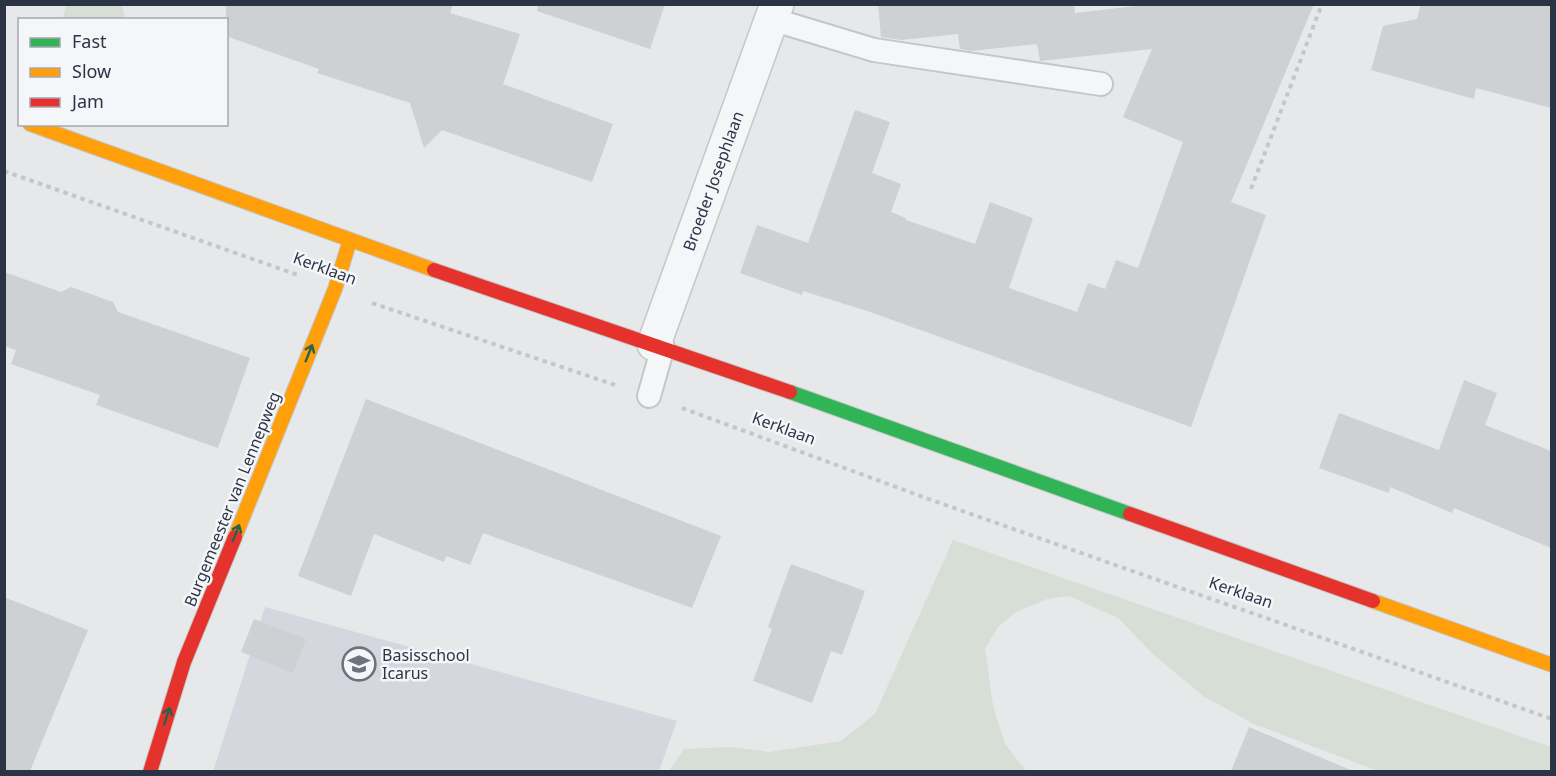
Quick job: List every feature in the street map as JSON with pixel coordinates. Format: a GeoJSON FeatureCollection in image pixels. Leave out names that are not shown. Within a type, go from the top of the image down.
{"type":"FeatureCollection","features":[{"type":"Feature","properties":{"kind":"street","name":"Broeder Josephlaan"},"geometry":{"type":"LineString","coordinates":[[658,345],[774,12]]}},
{"type":"Feature","properties":{"kind":"street"},"geometry":{"type":"LineString","coordinates":[[36,126],[350,240],[658,345],[1551,665]]}},
{"type":"Feature","properties":{"kind":"street","name":"Burgemeester van Lennepweg"},"geometry":{"type":"LineString","coordinates":[[150,771],[184,662],[335,289],[350,240]]}},
{"type":"Feature","properties":{"kind":"lane","name":"Broeder Josephlaan"},"geometry":{"type":"LineString","coordinates":[[774,12],[874,50],[1101,84]]}},
{"type":"Feature","properties":{"kind":"lane"},"geometry":{"type":"LineString","coordinates":[[649,396],[658,345]]}},
{"type":"Feature","properties":{"kind":"path"},"geometry":{"type":"LineString","coordinates":[[1251,189],[1322,4]]}},
{"type":"Feature","properties":{"kind":"path","name":"Kerklaan"},"geometry":{"type":"LineString","coordinates":[[4,171],[335,289],[649,396],[934,501],[1551,719]]}},
{"type":"Feature","properties":{"kind":"shaded area"},"geometry":{"type":"Polygon","coordinates":[[[66,4],[122,5],[125,18],[63,18],[66,4]]]}},
{"type":"Feature","properties":{"kind":"shaded area"},"geometry":{"type":"Polygon","coordinates":[[[953,540],[1551,747],[1551,771],[1378,771],[1254,724],[1203,696],[1152,653],[1118,618],[1069,596],[1047,599],[1016,612],[999,626],[985,648],[993,706],[1005,744],[1026,771],[669,771],[684,749],[730,747],[769,752],[841,741],[875,714],[953,540]]]}},
{"type":"Feature","properties":{"kind":"shaded area","name":"Basisschool Icarus"},"geometry":{"type":"Polygon","coordinates":[[[265,607],[677,721],[659,771],[213,772],[265,607]]]}},
{"type":"Feature","properties":{"kind":"building"},"geometry":{"type":"Polygon","coordinates":[[[226,4],[453,4],[450,13],[520,34],[503,84],[613,124],[592,182],[442,130],[424,148],[410,103],[317,73],[319,69],[228,37],[228,18],[226,18],[226,4]]]}},
{"type":"Feature","properties":{"kind":"building"},"geometry":{"type":"Polygon","coordinates":[[[538,4],[665,4],[650,49],[537,11],[538,4]]]}},
{"type":"Feature","properties":{"kind":"building"},"geometry":{"type":"Polygon","coordinates":[[[878,4],[1074,4],[1075,13],[1153,4],[1314,4],[1231,202],[1266,215],[1191,427],[870,312],[803,291],[802,295],[740,273],[757,225],[808,243],[855,110],[890,122],[872,173],[901,184],[891,212],[906,220],[975,244],[990,202],[1033,218],[1009,288],[1077,312],[1088,283],[1105,289],[1116,260],[1138,268],[1183,142],[1123,117],[1152,49],[1040,61],[1037,44],[971,51],[960,49],[958,34],[901,40],[881,37],[878,4]]]}},
{"type":"Feature","properties":{"kind":"building"},"geometry":{"type":"Polygon","coordinates":[[[1421,4],[1551,4],[1551,108],[1476,88],[1474,99],[1371,70],[1383,26],[1417,19],[1421,4]]]}},
{"type":"Feature","properties":{"kind":"building"},"geometry":{"type":"Polygon","coordinates":[[[4,272],[61,292],[71,287],[113,302],[118,312],[250,358],[218,448],[96,405],[100,395],[11,364],[16,350],[4,346],[4,272]]]}},
{"type":"Feature","properties":{"kind":"building"},"geometry":{"type":"Polygon","coordinates":[[[1464,380],[1497,393],[1485,425],[1551,451],[1551,548],[1454,508],[1452,513],[1390,487],[1389,493],[1319,468],[1339,413],[1439,450],[1464,380]]]}},
{"type":"Feature","properties":{"kind":"building"},"geometry":{"type":"Polygon","coordinates":[[[366,399],[721,536],[692,608],[483,533],[470,565],[446,556],[444,562],[374,534],[351,596],[298,576],[366,399]]]}},
{"type":"Feature","properties":{"kind":"building"},"geometry":{"type":"Polygon","coordinates":[[[791,564],[865,591],[842,655],[831,651],[812,703],[753,681],[772,629],[768,627],[791,564]]]}},
{"type":"Feature","properties":{"kind":"building"},"geometry":{"type":"Polygon","coordinates":[[[4,597],[88,630],[30,771],[4,771],[4,597]]]}},
{"type":"Feature","properties":{"kind":"building"},"geometry":{"type":"Polygon","coordinates":[[[254,619],[306,639],[293,673],[241,652],[254,619]]]}},
{"type":"Feature","properties":{"kind":"building"},"geometry":{"type":"Polygon","coordinates":[[[1249,727],[1353,771],[1231,771],[1249,727]]]}},
{"type":"Feature","properties":{"kind":"traffic: fast"},"geometry":{"type":"LineString","coordinates":[[790,392],[1130,514]]}},
{"type":"Feature","properties":{"kind":"traffic: slow"},"geometry":{"type":"LineString","coordinates":[[36,126],[434,270]]}},
{"type":"Feature","properties":{"kind":"traffic: slow"},"geometry":{"type":"LineString","coordinates":[[235,537],[335,289],[350,240]]}},
{"type":"Feature","properties":{"kind":"traffic: slow"},"geometry":{"type":"LineString","coordinates":[[1373,601],[1552,665]]}},
{"type":"Feature","properties":{"kind":"traffic: jam"},"geometry":{"type":"LineString","coordinates":[[434,270],[790,392]]}},
{"type":"Feature","properties":{"kind":"traffic: jam"},"geometry":{"type":"LineString","coordinates":[[1130,514],[1373,601]]}},
{"type":"Feature","properties":{"kind":"traffic: jam"},"geometry":{"type":"LineString","coordinates":[[150,772],[184,662],[235,537]]}},
{"type":"Feature","properties":{"kind":"place","name":"Basisschool Icarus"},"geometry":{"type":"Point","coordinates":[359,664]}}]}
